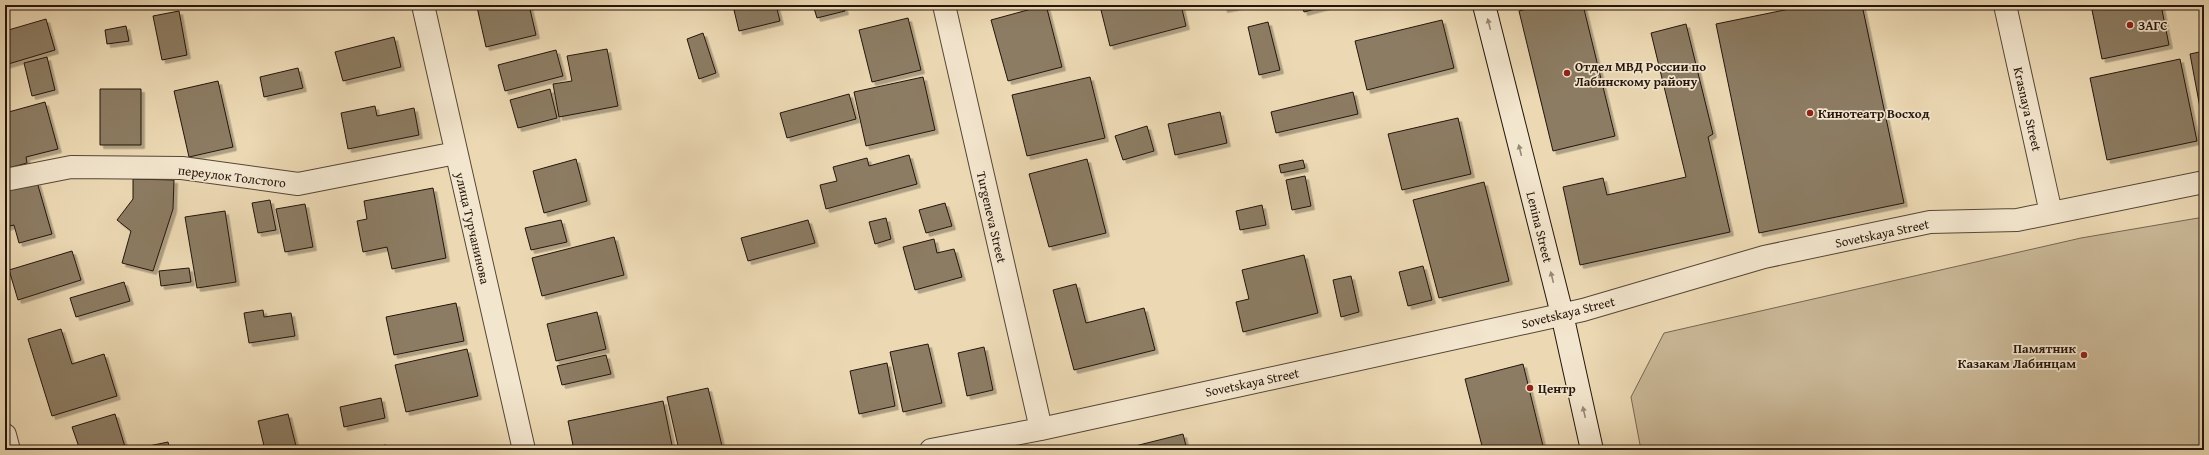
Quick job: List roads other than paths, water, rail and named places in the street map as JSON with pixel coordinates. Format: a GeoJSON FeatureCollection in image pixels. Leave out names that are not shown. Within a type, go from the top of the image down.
{"type":"FeatureCollection","features":[{"type":"Feature","properties":{"kind":"street","name":"улица Турчанинова"},"geometry":{"type":"LineString","coordinates":[[423,5],[524,450]]}},
{"type":"Feature","properties":{"kind":"street","name":"Turgeneva Street"},"geometry":{"type":"LineString","coordinates":[[944,5],[1041,429]]}},
{"type":"Feature","properties":{"kind":"street","name":"Lenina Street"},"geometry":{"type":"LineString","coordinates":[[1484,5],[1562,314],[1592,450]]}},
{"type":"Feature","properties":{"kind":"street","name":"Krasnaya Street"},"geometry":{"type":"LineString","coordinates":[[2005,5],[2052,213]]}},
{"type":"Feature","properties":{"kind":"street","name":"переулок Толстого"},"geometry":{"type":"LineString","coordinates":[[5,180],[71,167],[182,168],[298,184],[456,153]]}},
{"type":"Feature","properties":{"kind":"street","name":"Sovetskaya Street"},"geometry":{"type":"LineString","coordinates":[[932,450],[1041,429],[1583,310],[1764,257],[1930,222],[2017,220],[2204,182]]}},
{"type":"Feature","properties":{"kind":"street"},"geometry":{"type":"LineString","coordinates":[[5,435],[9,450]]}},
{"type":"Feature","properties":{"kind":"place","name":"ЗАГС"},"geometry":{"type":"Point","coordinates":[2130,25]}},
{"type":"Feature","properties":{"kind":"place","name":"Отдел МВД России по Лабинскому району"},"geometry":{"type":"Point","coordinates":[1567,73]}},
{"type":"Feature","properties":{"kind":"place","name":"Кинотеатр Восход"},"geometry":{"type":"Point","coordinates":[1810,113]}},
{"type":"Feature","properties":{"kind":"place","name":"Памятник Казакам Лабинцам"},"geometry":{"type":"Point","coordinates":[2084,355]}},
{"type":"Feature","properties":{"kind":"place","name":"Центр"},"geometry":{"type":"Point","coordinates":[1530,388]}}]}
